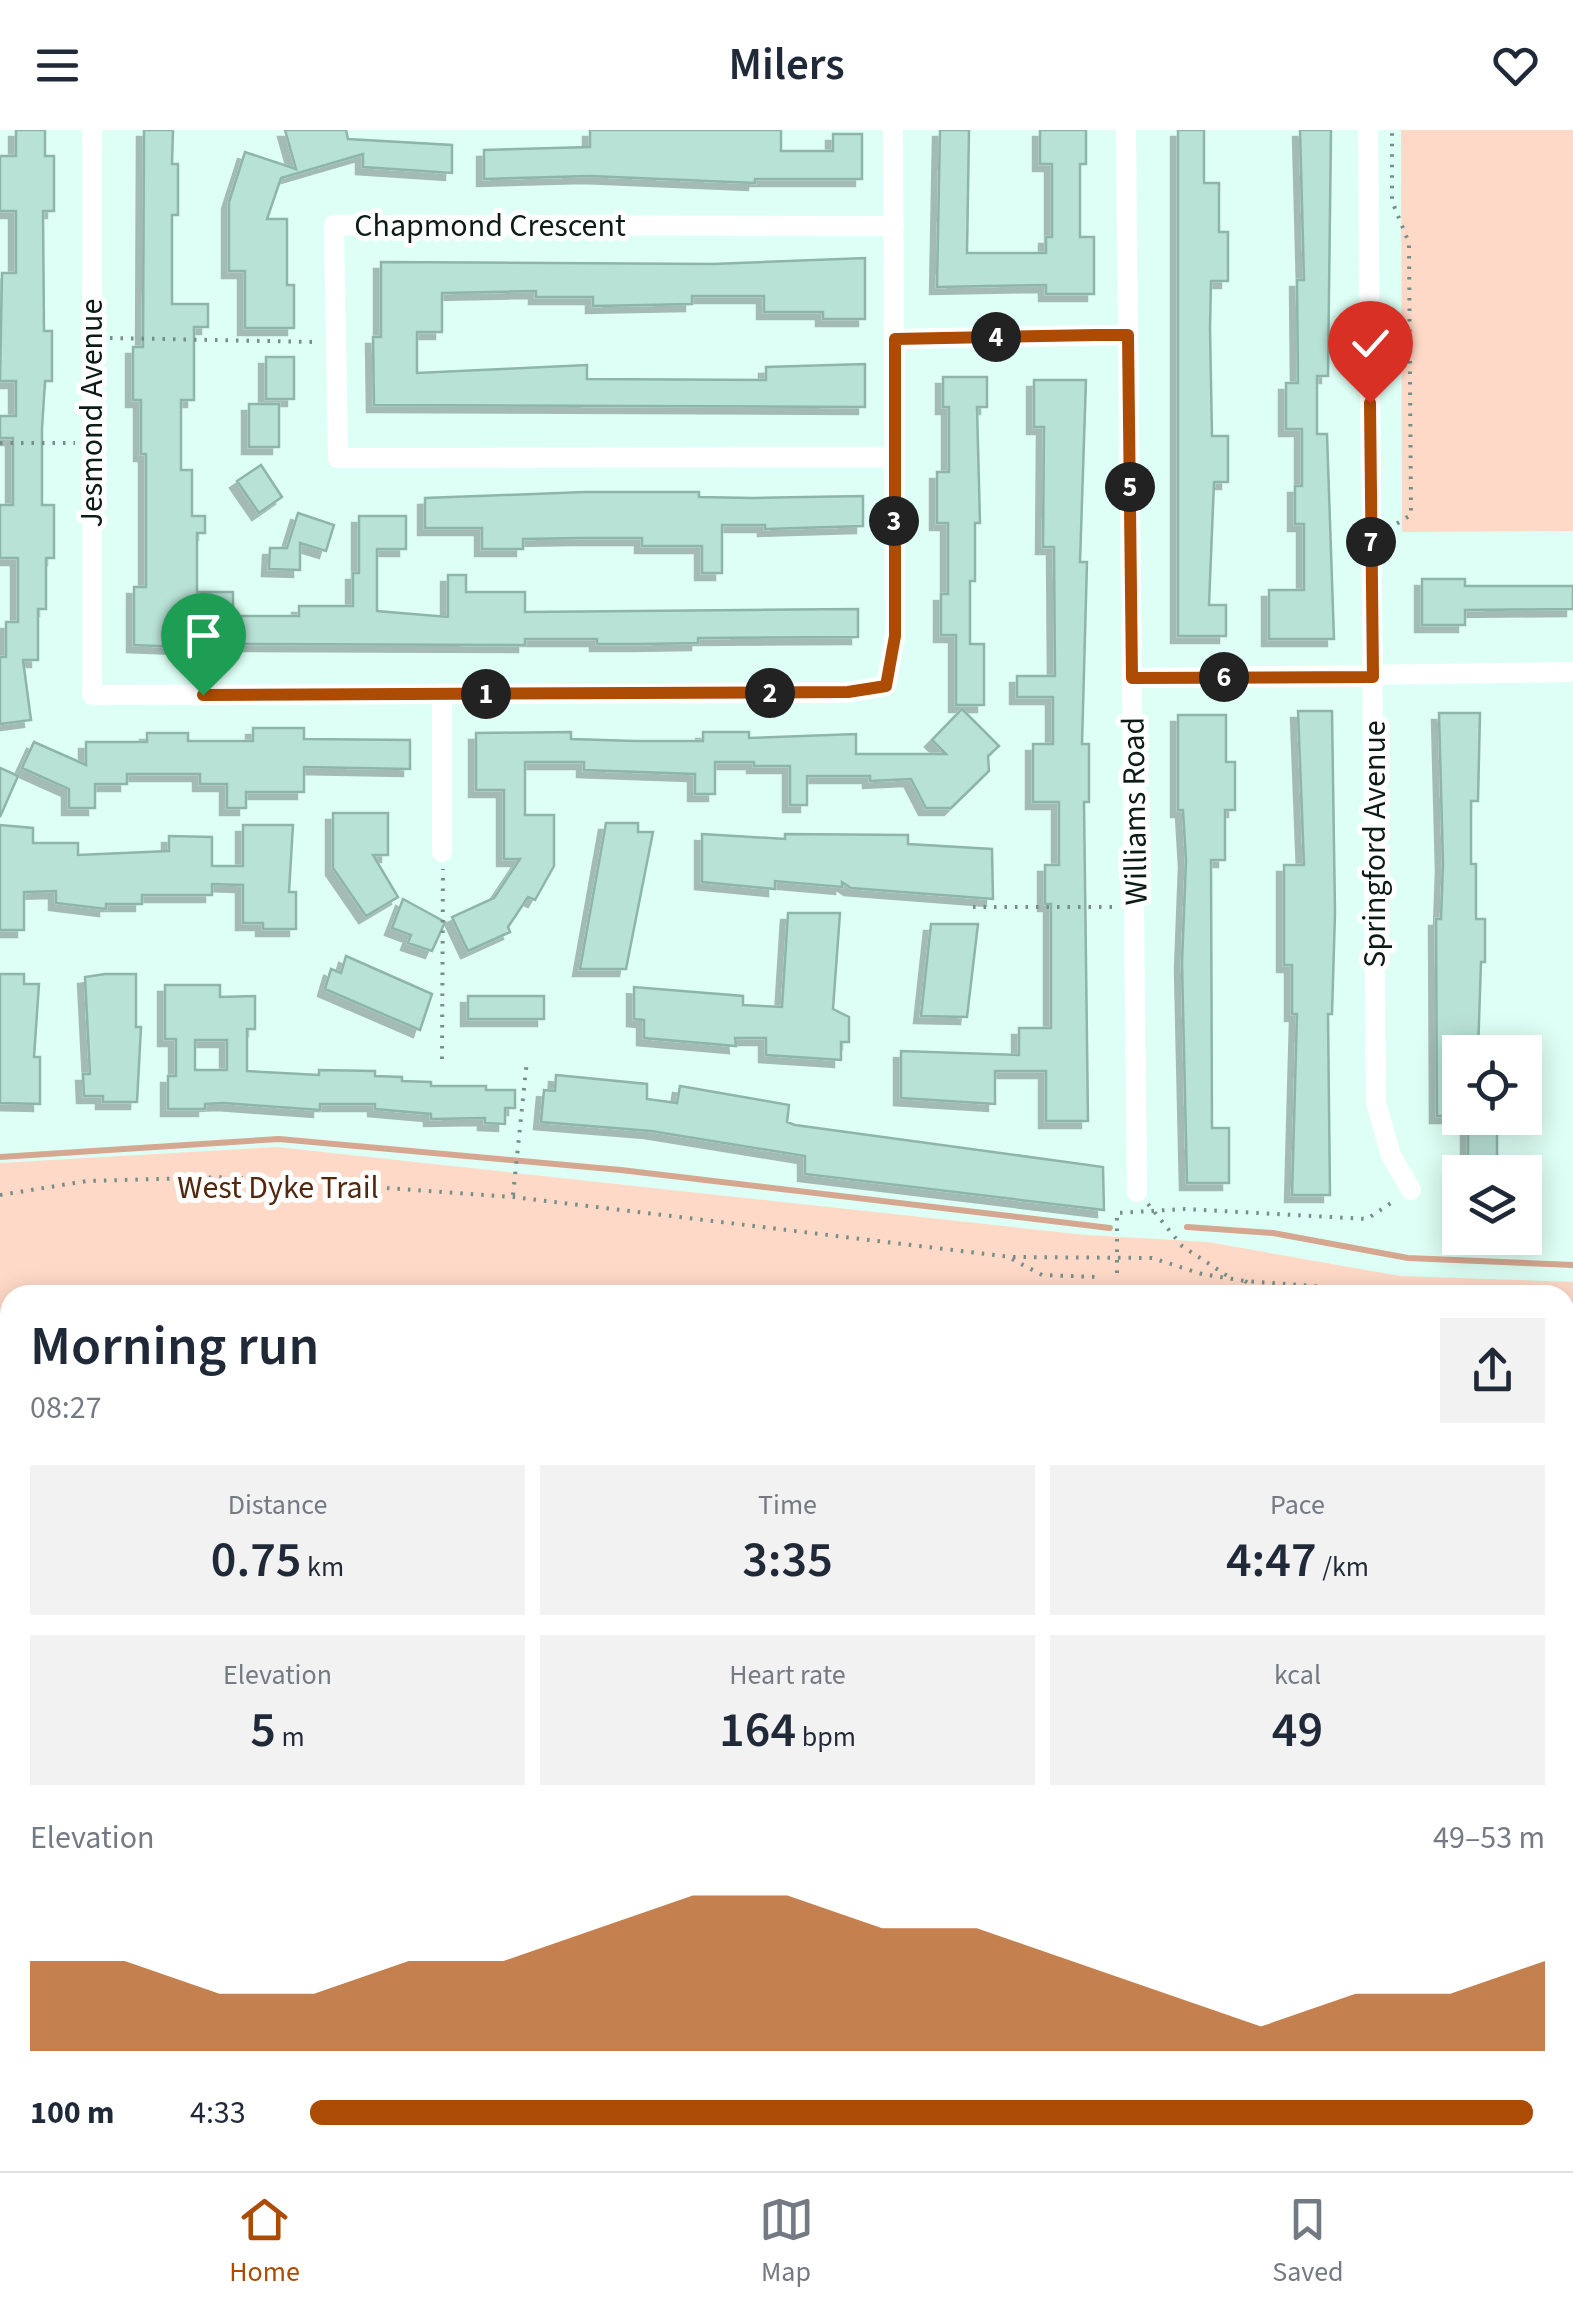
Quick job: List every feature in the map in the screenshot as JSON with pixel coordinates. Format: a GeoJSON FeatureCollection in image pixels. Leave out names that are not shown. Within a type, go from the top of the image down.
{"type":"FeatureCollection","features":[{"type":"Feature","properties":{"kind":"street","name":"Jesmond Avenue"},"geometry":{"type":"LineString","coordinates":[[92,130],[92,696],[442,694]]}},
{"type":"Feature","properties":{"kind":"street"},"geometry":{"type":"LineString","coordinates":[[442,852],[442,694],[848,692],[886,686],[895,636],[893,130]]}},
{"type":"Feature","properties":{"kind":"street","name":"Williams Road"},"geometry":{"type":"LineString","coordinates":[[1126,130],[1137,1192]]}},
{"type":"Feature","properties":{"kind":"street","name":"Springford Avenue"},"geometry":{"type":"LineString","coordinates":[[1368,130],[1376,1103],[1391,1154],[1411,1190]]}},
{"type":"Feature","properties":{"kind":"street","name":"Chapmond Crescent"},"geometry":{"type":"LineString","coordinates":[[893,457],[338,458],[334,225],[894,226]]}},
{"type":"Feature","properties":{"kind":"street"},"geometry":{"type":"LineString","coordinates":[[895,339],[1128,335]]}},
{"type":"Feature","properties":{"kind":"street"},"geometry":{"type":"LineString","coordinates":[[1132,678],[1573,672]]}},
{"type":"Feature","properties":{"kind":"path"},"geometry":{"type":"LineString","coordinates":[[1392,130],[1392,201],[1409,243],[1410,515]]}},
{"type":"Feature","properties":{"kind":"path"},"geometry":{"type":"LineString","coordinates":[[91,337],[335,342]]}},
{"type":"Feature","properties":{"kind":"path"},"geometry":{"type":"LineString","coordinates":[[0,443],[91,443]]}},
{"type":"Feature","properties":{"kind":"path"},"geometry":{"type":"LineString","coordinates":[[1371,540],[1410,515],[1420,515]]}},
{"type":"Feature","properties":{"kind":"path"},"geometry":{"type":"LineString","coordinates":[[442,852],[442,1059]]}},
{"type":"Feature","properties":{"kind":"path"},"geometry":{"type":"LineString","coordinates":[[973,907],[1135,907]]}},
{"type":"Feature","properties":{"kind":"path"},"geometry":{"type":"LineString","coordinates":[[513,1197],[527,1060]]}},
{"type":"Feature","properties":{"kind":"path"},"geometry":{"type":"LineString","coordinates":[[0,1195],[88,1181],[229,1177],[513,1197],[1011,1257],[1152,1258],[1233,1279],[1298,1285]]}},
{"type":"Feature","properties":{"kind":"path"},"geometry":{"type":"LineString","coordinates":[[1117,1273],[1117,1213],[1185,1209],[1367,1219],[1411,1190]]}},
{"type":"Feature","properties":{"kind":"path"},"geometry":{"type":"LineString","coordinates":[[1154,1212],[1182,1246],[1233,1279]]}},
{"type":"Feature","properties":{"kind":"path"},"geometry":{"type":"LineString","coordinates":[[1011,1257],[1042,1276],[1098,1277]]}},
{"type":"Feature","properties":{"kind":"path"},"geometry":{"type":"LineString","coordinates":[[1244,1281],[1250,1285]]}},
{"type":"Feature","properties":{"kind":"green space"},"geometry":{"type":"Polygon","coordinates":[[[1401,130],[1573,130],[1573,531],[1402,532],[1401,130]]]}},
{"type":"Feature","properties":{"kind":"green space","name":"West Dyke Trail"},"geometry":{"type":"Polygon","coordinates":[[[277,1147],[1086,1235],[1208,1242],[1400,1276],[1573,1282],[1573,1285],[0,1285],[0,1163],[277,1147]]]}},
{"type":"Feature","properties":{"kind":"building"},"geometry":{"type":"Polygon","coordinates":[[[16,130],[45,130],[45,156],[54,156],[54,211],[43,211],[44,331],[52,331],[52,381],[45,381],[42,505],[54,505],[54,558],[46,558],[46,609],[38,609],[38,660],[23,660],[31,720],[0,724],[0,657],[6,657],[6,622],[18,622],[18,558],[0,558],[0,505],[13,505],[13,438],[0,438],[0,416],[16,416],[16,381],[0,381],[2,273],[16,273],[16,211],[0,211],[0,156],[16,156],[16,130]]]}},
{"type":"Feature","properties":{"kind":"building"},"geometry":{"type":"Polygon","coordinates":[[[144,130],[173,130],[178,215],[172,215],[172,304],[208,304],[208,327],[194,327],[194,400],[181,400],[181,470],[192,470],[192,516],[205,516],[205,533],[197,533],[197,592],[233,592],[233,616],[299,616],[299,606],[353,606],[353,573],[359,573],[359,516],[406,516],[406,549],[377,549],[377,611],[448,617],[448,575],[466,575],[466,592],[525,592],[525,612],[858,609],[858,637],[698,638],[698,643],[639,644],[597,644],[597,639],[525,639],[525,645],[233,644],[233,649],[134,645],[134,587],[146,587],[146,454],[141,454],[141,400],[133,400],[133,347],[143,347],[144,130]]]}},
{"type":"Feature","properties":{"kind":"building"},"geometry":{"type":"Polygon","coordinates":[[[285,130],[346,130],[348,139],[452,145],[452,173],[363,167],[363,154],[281,178],[267,219],[287,219],[287,285],[294,285],[294,328],[245,328],[245,271],[229,271],[229,202],[245,152],[296,169],[285,130]]]}},
{"type":"Feature","properties":{"kind":"building"},"geometry":{"type":"Polygon","coordinates":[[[590,130],[781,130],[781,151],[833,151],[833,134],[862,134],[862,179],[755,179],[755,183],[590,176],[484,179],[484,150],[590,147],[590,130]]]}},
{"type":"Feature","properties":{"kind":"building"},"geometry":{"type":"Polygon","coordinates":[[[940,130],[969,130],[967,253],[1046,253],[1046,237],[1052,237],[1052,164],[1040,164],[1040,130],[1086,130],[1086,164],[1080,164],[1080,237],[1094,237],[1094,294],[1046,294],[1046,285],[937,287],[940,130]]]}},
{"type":"Feature","properties":{"kind":"building"},"geometry":{"type":"Polygon","coordinates":[[[1178,130],[1204,130],[1204,183],[1219,183],[1219,232],[1228,232],[1228,281],[1211,281],[1210,328],[1212,436],[1228,436],[1228,482],[1214,482],[1209,605],[1226,605],[1226,636],[1178,636],[1178,130]]]}},
{"type":"Feature","properties":{"kind":"building"},"geometry":{"type":"Polygon","coordinates":[[[1300,130],[1331,130],[1328,376],[1317,376],[1317,434],[1327,434],[1334,639],[1269,639],[1269,590],[1304,590],[1304,524],[1295,524],[1295,486],[1302,486],[1302,429],[1286,429],[1286,383],[1298,383],[1297,280],[1304,280],[1300,130]]]}},
{"type":"Feature","properties":{"kind":"building"},"geometry":{"type":"Polygon","coordinates":[[[865,258],[865,319],[823,319],[823,312],[764,312],[764,296],[692,296],[692,304],[593,306],[593,297],[536,297],[536,291],[442,293],[442,332],[417,332],[417,373],[587,365],[587,379],[766,380],[766,367],[865,364],[865,407],[374,405],[373,337],[381,337],[381,262],[712,264],[865,258]]]}},
{"type":"Feature","properties":{"kind":"building"},"geometry":{"type":"Polygon","coordinates":[[[266,357],[294,357],[294,399],[266,399],[266,357]]]}},
{"type":"Feature","properties":{"kind":"building"},"geometry":{"type":"Polygon","coordinates":[[[943,377],[987,377],[987,407],[977,407],[980,523],[975,523],[975,581],[970,581],[970,644],[984,644],[984,705],[956,705],[956,635],[941,635],[941,594],[948,594],[948,523],[937,523],[937,472],[949,472],[949,407],[943,407],[943,377]]]}},
{"type":"Feature","properties":{"kind":"building"},"geometry":{"type":"Polygon","coordinates":[[[1034,380],[1086,380],[1080,562],[1087,562],[1082,744],[1089,744],[1089,802],[1084,802],[1088,1121],[1046,1121],[1046,1071],[995,1071],[995,1104],[901,1098],[901,1051],[1019,1055],[1019,1028],[1051,1028],[1051,904],[1045,904],[1045,865],[1059,865],[1059,802],[1033,802],[1033,744],[1053,744],[1053,697],[1017,697],[1017,676],[1055,676],[1054,547],[1043,547],[1044,427],[1034,427],[1034,380]]]}},
{"type":"Feature","properties":{"kind":"building"},"geometry":{"type":"Polygon","coordinates":[[[249,404],[279,404],[279,447],[249,447],[249,404]]]}},
{"type":"Feature","properties":{"kind":"building"},"geometry":{"type":"Polygon","coordinates":[[[261,465],[282,497],[259,513],[237,481],[261,465]]]}},
{"type":"Feature","properties":{"kind":"building"},"geometry":{"type":"Polygon","coordinates":[[[699,492],[699,497],[753,498],[863,496],[863,526],[765,529],[765,525],[722,525],[722,573],[702,573],[702,546],[642,546],[642,538],[580,538],[523,539],[523,549],[482,549],[482,528],[425,528],[425,498],[699,492]]]}},
{"type":"Feature","properties":{"kind":"building"},"geometry":{"type":"Polygon","coordinates":[[[298,513],[334,525],[326,551],[300,543],[300,570],[269,569],[270,548],[287,548],[298,513]]]}},
{"type":"Feature","properties":{"kind":"building"},"geometry":{"type":"Polygon","coordinates":[[[1422,579],[1465,579],[1465,586],[1573,586],[1573,609],[1465,610],[1465,625],[1422,625],[1422,579]]]}},
{"type":"Feature","properties":{"kind":"building"},"geometry":{"type":"Polygon","coordinates":[[[962,709],[999,746],[988,756],[989,771],[951,808],[926,808],[911,779],[870,781],[870,776],[807,776],[807,805],[790,805],[790,766],[754,766],[754,762],[715,762],[715,794],[695,794],[695,774],[584,770],[584,762],[525,762],[525,815],[554,815],[554,866],[535,900],[528,897],[508,927],[510,932],[468,951],[452,917],[494,898],[520,859],[504,859],[504,790],[476,790],[476,733],[571,732],[571,739],[635,741],[703,741],[703,732],[749,732],[749,738],[856,734],[856,754],[946,754],[932,740],[962,709]]]}},
{"type":"Feature","properties":{"kind":"building"},"geometry":{"type":"Polygon","coordinates":[[[1298,711],[1332,711],[1335,913],[1332,1014],[1328,1014],[1330,1195],[1292,1195],[1297,1014],[1292,1014],[1292,965],[1284,965],[1284,865],[1304,865],[1298,711]]]}},
{"type":"Feature","properties":{"kind":"building"},"geometry":{"type":"Polygon","coordinates":[[[1439,713],[1480,713],[1478,801],[1471,801],[1476,919],[1485,919],[1479,1035],[1442,1035],[1442,1116],[1437,1116],[1436,919],[1441,919],[1439,713]]]}},
{"type":"Feature","properties":{"kind":"building"},"geometry":{"type":"Polygon","coordinates":[[[1178,715],[1226,715],[1226,762],[1235,762],[1235,810],[1225,810],[1225,860],[1211,860],[1212,1128],[1229,1128],[1229,1183],[1187,1183],[1182,963],[1186,860],[1183,810],[1178,810],[1178,715]]]}},
{"type":"Feature","properties":{"kind":"building"},"geometry":{"type":"Polygon","coordinates":[[[253,728],[304,728],[304,739],[410,740],[410,769],[304,767],[304,792],[246,792],[246,808],[227,808],[227,784],[200,784],[200,774],[127,774],[127,784],[95,784],[95,808],[69,808],[69,789],[22,768],[34,742],[86,765],[86,742],[147,742],[147,733],[188,733],[188,741],[253,741],[253,728]]]}},
{"type":"Feature","properties":{"kind":"building"},"geometry":{"type":"Polygon","coordinates":[[[0,768],[18,776],[0,817],[0,768]]]}},
{"type":"Feature","properties":{"kind":"building"},"geometry":{"type":"Polygon","coordinates":[[[333,813],[388,813],[388,855],[373,855],[398,897],[366,916],[333,868],[333,813]]]}},
{"type":"Feature","properties":{"kind":"building"},"geometry":{"type":"Polygon","coordinates":[[[606,823],[638,823],[638,832],[653,832],[626,969],[580,969],[606,823]]]}},
{"type":"Feature","properties":{"kind":"building"},"geometry":{"type":"Polygon","coordinates":[[[0,825],[33,828],[33,843],[78,843],[78,855],[169,851],[169,836],[212,837],[212,866],[243,866],[243,825],[293,825],[289,892],[296,892],[296,929],[263,929],[263,923],[243,923],[243,885],[212,884],[212,895],[142,895],[142,904],[106,904],[106,909],[56,903],[56,891],[24,892],[24,930],[0,930],[0,825]]]}},
{"type":"Feature","properties":{"kind":"building"},"geometry":{"type":"Polygon","coordinates":[[[702,834],[785,839],[785,834],[908,835],[908,844],[992,849],[993,899],[851,888],[842,882],[842,887],[775,881],[775,889],[702,882],[702,834]]]}},
{"type":"Feature","properties":{"kind":"building"},"geometry":{"type":"Polygon","coordinates":[[[403,899],[445,922],[432,951],[408,943],[411,935],[392,928],[403,899]]]}},
{"type":"Feature","properties":{"kind":"building"},"geometry":{"type":"Polygon","coordinates":[[[788,913],[840,913],[833,1009],[849,1017],[849,1042],[841,1042],[841,1060],[766,1055],[766,1038],[735,1038],[736,1046],[644,1038],[644,1020],[634,1019],[634,987],[743,996],[743,1005],[782,1007],[788,913]]]}},
{"type":"Feature","properties":{"kind":"building"},"geometry":{"type":"Polygon","coordinates":[[[931,924],[978,924],[967,1017],[921,1016],[931,924]]]}},
{"type":"Feature","properties":{"kind":"building"},"geometry":{"type":"Polygon","coordinates":[[[346,956],[432,994],[420,1030],[325,989],[331,969],[341,973],[346,956]]]}},
{"type":"Feature","properties":{"kind":"building"},"geometry":{"type":"Polygon","coordinates":[[[0,974],[24,974],[24,984],[39,984],[34,1057],[40,1057],[40,1104],[0,1103],[0,974]]]}},
{"type":"Feature","properties":{"kind":"building"},"geometry":{"type":"Polygon","coordinates":[[[136,974],[136,1027],[141,1027],[137,1102],[103,1102],[103,1096],[84,1096],[83,1074],[90,1074],[85,977],[136,974]]]}},
{"type":"Feature","properties":{"kind":"building"},"geometry":{"type":"Polygon","coordinates":[[[165,985],[220,985],[220,997],[255,996],[255,1029],[247,1029],[247,1071],[319,1075],[319,1070],[375,1071],[375,1076],[431,1082],[431,1086],[515,1090],[515,1108],[505,1108],[505,1124],[485,1123],[485,1118],[431,1119],[431,1114],[375,1109],[375,1104],[320,1104],[320,1110],[224,1103],[205,1104],[205,1109],[168,1109],[168,1076],[176,1076],[176,1039],[165,1039],[165,985]],[[195,1040],[195,1070],[227,1070],[227,1040],[195,1040]]]}},
{"type":"Feature","properties":{"kind":"building"},"geometry":{"type":"Polygon","coordinates":[[[468,996],[544,996],[544,1019],[468,1019],[468,996]]]}},
{"type":"Feature","properties":{"kind":"building"},"geometry":{"type":"Polygon","coordinates":[[[556,1075],[647,1084],[647,1099],[677,1103],[680,1086],[789,1105],[787,1122],[795,1125],[1103,1167],[1104,1210],[805,1174],[805,1156],[651,1131],[541,1122],[544,1090],[555,1091],[556,1075]]]}},
{"type":"Feature","properties":{"kind":"building"},"geometry":{"type":"Polygon","coordinates":[[[1468,1135],[1497,1135],[1497,1155],[1468,1155],[1468,1135]]]}},
{"type":"Feature","properties":{"kind":"waterway"},"geometry":{"type":"LineString","coordinates":[[0,1157],[279,1139],[621,1170],[1110,1228]]}},
{"type":"Feature","properties":{"kind":"waterway"},"geometry":{"type":"LineString","coordinates":[[1187,1227],[1273,1233],[1408,1258],[1573,1265]]}},
{"type":"Feature","properties":{"kind":"route"},"geometry":{"type":"LineString","coordinates":[[203,695],[848,692],[886,686],[895,636],[895,339],[1096,335],[1128,335],[1132,678],[1373,677],[1370,403]]}}]}
